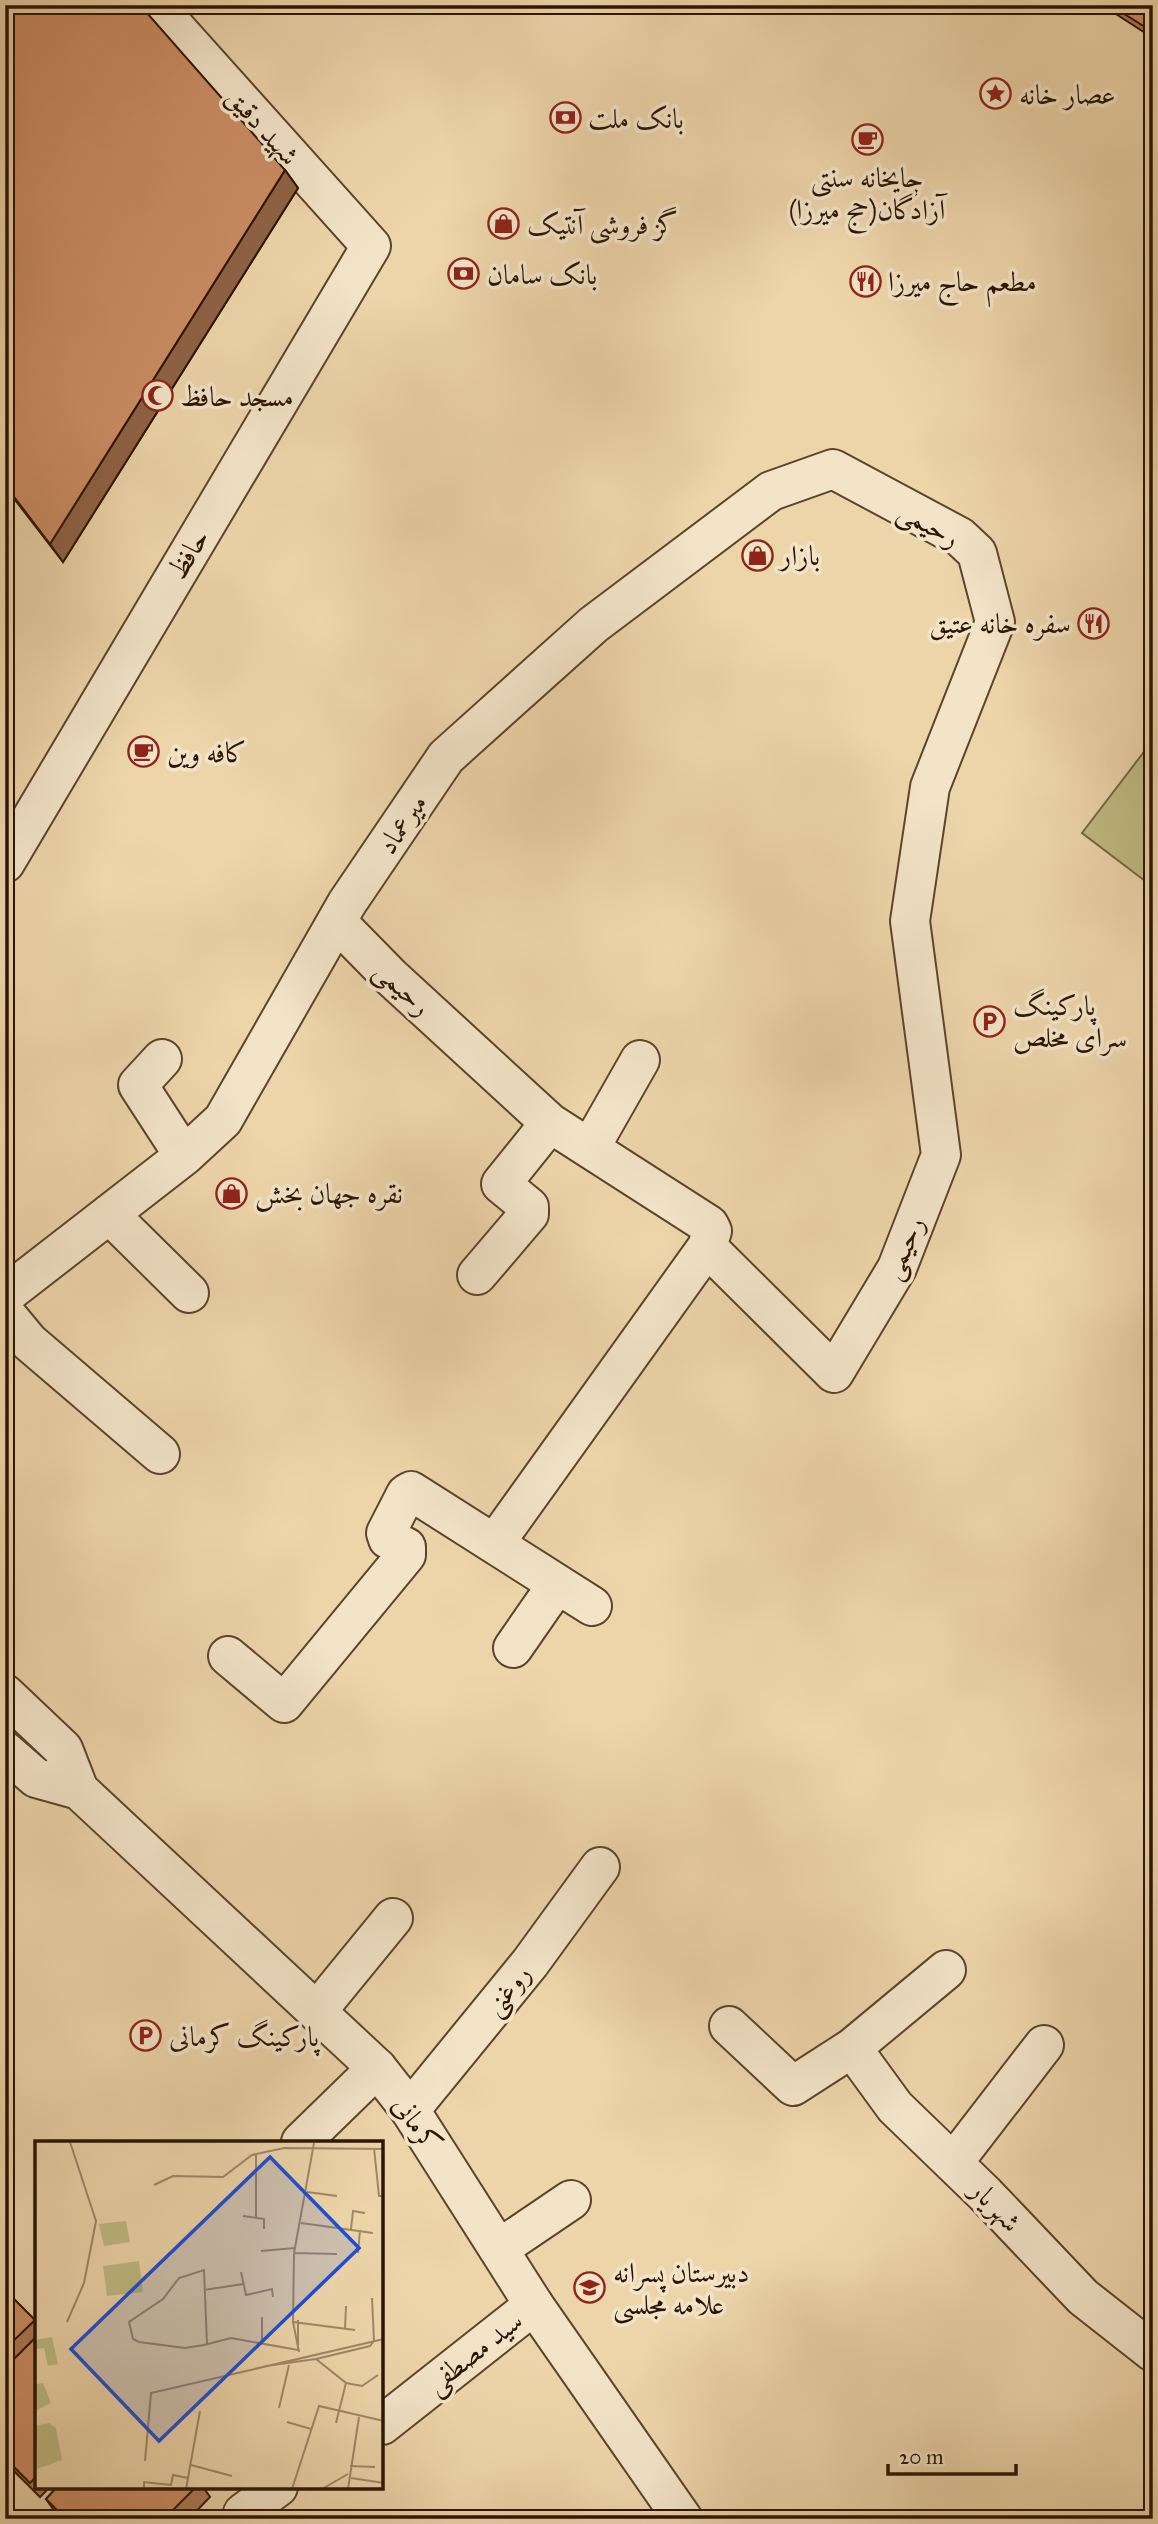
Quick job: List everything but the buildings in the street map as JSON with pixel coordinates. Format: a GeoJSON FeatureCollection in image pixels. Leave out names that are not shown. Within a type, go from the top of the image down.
{"type":"FeatureCollection","features":[{"type":"Feature","properties":{"kind":"street","name":"شهید دقیق"},"geometry":{"type":"LineString","coordinates":[[155,5],[371,246]]}},
{"type":"Feature","properties":{"kind":"street","name":"حافظ"},"geometry":{"type":"LineString","coordinates":[[5,863],[371,246]]}},
{"type":"Feature","properties":{"kind":"street","name":"میرعماد"},"geometry":{"type":"LineString","coordinates":[[5,1295],[184,1156],[223,1120],[337,922],[446,757],[593,625],[771,491],[833,469],[884,499]]}},
{"type":"Feature","properties":{"kind":"street","name":"رحیمی"},"geometry":{"type":"LineString","coordinates":[[337,922],[391,977],[550,1123],[709,1225],[712,1231],[707,1247],[834,1373],[897,1268],[942,1156],[911,921],[930,787],[995,622],[976,553],[960,537],[884,499]]}},
{"type":"Feature","properties":{"kind":"street"},"geometry":{"type":"LineString","coordinates":[[162,1059],[138,1085],[184,1156]]}},
{"type":"Feature","properties":{"kind":"street"},"geometry":{"type":"LineString","coordinates":[[590,1148],[640,1060]]}},
{"type":"Feature","properties":{"kind":"street"},"geometry":{"type":"LineString","coordinates":[[477,1275],[529,1214],[529,1207],[501,1184],[550,1123]]}},
{"type":"Feature","properties":{"kind":"street"},"geometry":{"type":"LineString","coordinates":[[109,1214],[189,1293]]}},
{"type":"Feature","properties":{"kind":"street"},"geometry":{"type":"LineString","coordinates":[[495,1543],[707,1247]]}},
{"type":"Feature","properties":{"kind":"street"},"geometry":{"type":"LineString","coordinates":[[5,1313],[29,1342],[160,1454]]}},
{"type":"Feature","properties":{"kind":"street"},"geometry":{"type":"LineString","coordinates":[[228,1656],[284,1703],[406,1555],[406,1547],[388,1539],[386,1534],[406,1494],[411,1491],[495,1543],[556,1586],[592,1606]]}},
{"type":"Feature","properties":{"kind":"street"},"geometry":{"type":"LineString","coordinates":[[513,1648],[556,1586]]}},
{"type":"Feature","properties":{"kind":"street","name":"کرمانی"},"geometry":{"type":"LineString","coordinates":[[5,1694],[63,1749],[79,1790],[377,2068],[410,2110],[534,2305],[684,2519]]}},
{"type":"Feature","properties":{"kind":"street","name":"کرمانی"},"geometry":{"type":"LineString","coordinates":[[5,1751],[36,1778],[79,1790]]}},
{"type":"Feature","properties":{"kind":"street","name":"روغنی"},"geometry":{"type":"LineString","coordinates":[[410,2110],[530,1963],[600,1867]]}},
{"type":"Feature","properties":{"kind":"street"},"geometry":{"type":"LineString","coordinates":[[317,2011],[393,1918]]}},
{"type":"Feature","properties":{"kind":"street"},"geometry":{"type":"LineString","coordinates":[[729,2026],[793,2086],[852,2048],[946,1970]]}},
{"type":"Feature","properties":{"kind":"street"},"geometry":{"type":"LineString","coordinates":[[953,2163],[1044,2045]]}},
{"type":"Feature","properties":{"kind":"street","name":"شهریار"},"geometry":{"type":"LineString","coordinates":[[852,2048],[895,2107],[1083,2297],[1153,2353]]}},
{"type":"Feature","properties":{"kind":"street"},"geometry":{"type":"LineString","coordinates":[[303,2141],[377,2068]]}},
{"type":"Feature","properties":{"kind":"street"},"geometry":{"type":"LineString","coordinates":[[500,2248],[571,2200]]}},
{"type":"Feature","properties":{"kind":"street","name":"سید مصطفی"},"geometry":{"type":"LineString","coordinates":[[383,2424],[534,2305]]}},
{"type":"Feature","properties":{"kind":"street"},"geometry":{"type":"LineString","coordinates":[[244,2519],[243,2513],[275,2489]]}},
{"type":"Feature","properties":{"kind":"shaded area"},"geometry":{"type":"Polygon","coordinates":[[[1153,740],[1153,887],[1082,833],[1153,740]]]}},
{"type":"Feature","properties":{"kind":"place","name":"عصار خانه"},"geometry":{"type":"Point","coordinates":[996,94]}},
{"type":"Feature","properties":{"kind":"place","name":"بانک ملت"},"geometry":{"type":"Point","coordinates":[565,118]}},
{"type":"Feature","properties":{"kind":"place","name":"چایخانه سنتی آزادگان(حج میرزا)"},"geometry":{"type":"Point","coordinates":[867,140]}},
{"type":"Feature","properties":{"kind":"place","name":"گز فروشی آنتیک"},"geometry":{"type":"Point","coordinates":[504,224]}},
{"type":"Feature","properties":{"kind":"place","name":"بانک سامان"},"geometry":{"type":"Point","coordinates":[464,274]}},
{"type":"Feature","properties":{"kind":"place","name":"مطعم حاج ميرزا"},"geometry":{"type":"Point","coordinates":[865,281]}},
{"type":"Feature","properties":{"kind":"place","name":"مسجد حافظ"},"geometry":{"type":"Point","coordinates":[157,396]}},
{"type":"Feature","properties":{"kind":"place","name":"بازار"},"geometry":{"type":"Point","coordinates":[757,555]}},
{"type":"Feature","properties":{"kind":"place","name":"سفره خانه عتیق"},"geometry":{"type":"Point","coordinates":[1094,623]}},
{"type":"Feature","properties":{"kind":"place","name":"کافه وین"},"geometry":{"type":"Point","coordinates":[144,752]}},
{"type":"Feature","properties":{"kind":"place","name":"پارکینگ سرای مخلص"},"geometry":{"type":"Point","coordinates":[990,1021]}},
{"type":"Feature","properties":{"kind":"place","name":"نقره جهان بخش"},"geometry":{"type":"Point","coordinates":[232,1193]}},
{"type":"Feature","properties":{"kind":"place","name":"پارکینگ کرمانی"},"geometry":{"type":"Point","coordinates":[146,2036]}},
{"type":"Feature","properties":{"kind":"place","name":"دبیرستان پسرانه علامه مجلسی"},"geometry":{"type":"Point","coordinates":[590,2288]}}]}
